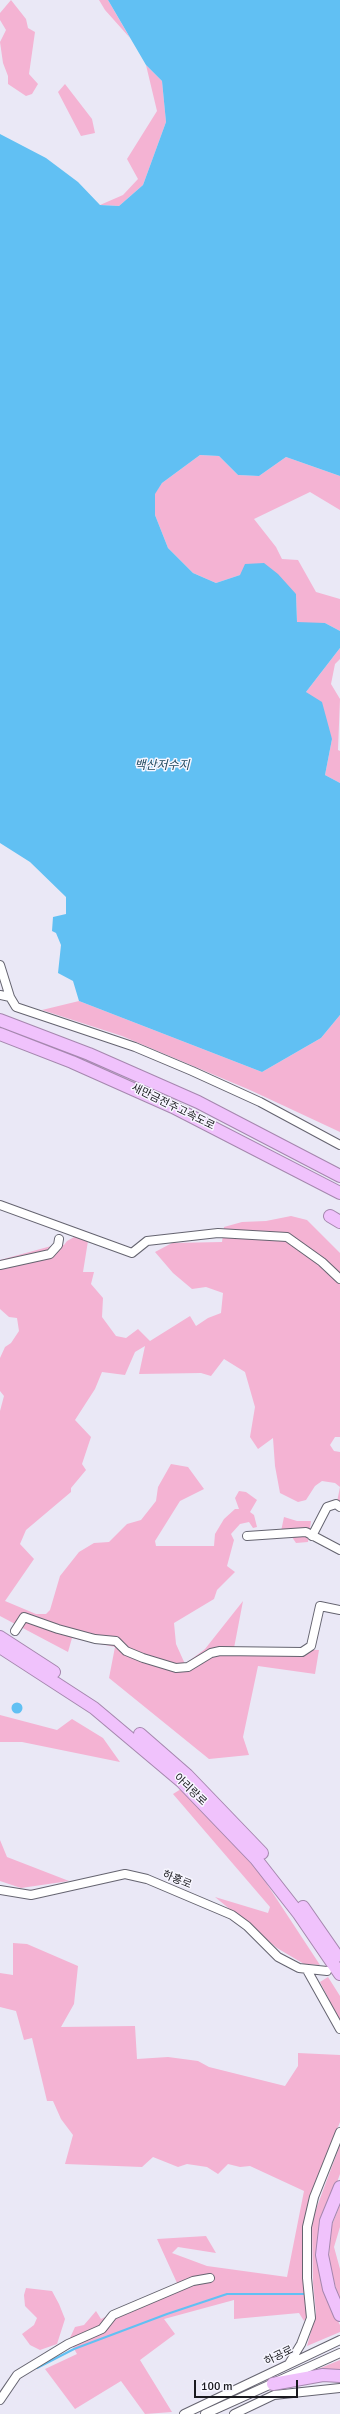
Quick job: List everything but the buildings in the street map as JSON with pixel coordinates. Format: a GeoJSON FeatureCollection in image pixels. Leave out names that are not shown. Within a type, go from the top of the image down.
{"type":"FeatureCollection","features":[{"type":"Feature","properties":{"kind":"highway","name":"새만금전주고속도로"},"geometry":{"type":"LineString","coordinates":[[0,1020],[144,1077],[198,1102],[340,1176]]}},
{"type":"Feature","properties":{"kind":"highway","name":"새만금전주고속도로"},"geometry":{"type":"LineString","coordinates":[[0,1034],[72,1062],[173,1107],[340,1193]]}},
{"type":"Feature","properties":{"kind":"highway"},"geometry":{"type":"LineString","coordinates":[[296,1152],[340,1169]]}},
{"type":"Feature","properties":{"kind":"highway","name":"아리랑로"},"geometry":{"type":"LineString","coordinates":[[0,1637],[99,1702],[187,1775],[226,1813],[262,1853],[317,1925],[340,1960]]}},
{"type":"Feature","properties":{"kind":"highway","name":"아리랑로"},"geometry":{"type":"LineString","coordinates":[[0,1647],[94,1708],[182,1782],[256,1859],[299,1914],[340,1974]]}},
{"type":"Feature","properties":{"kind":"highway"},"geometry":{"type":"LineString","coordinates":[[340,2187],[326,2221],[322,2255],[329,2289],[340,2314]]}},
{"type":"Feature","properties":{"kind":"highway"},"geometry":{"type":"LineString","coordinates":[[273,2384],[323,2375],[340,2376]]}},
{"type":"Feature","properties":{"kind":"street"},"geometry":{"type":"LineString","coordinates":[[0,966],[10,997],[16,1007],[135,1047],[192,1071],[260,1102],[340,1145]]}},
{"type":"Feature","properties":{"kind":"street"},"geometry":{"type":"LineString","coordinates":[[0,995],[10,997]]}},
{"type":"Feature","properties":{"kind":"street"},"geometry":{"type":"LineString","coordinates":[[0,1205],[132,1253],[147,1241],[218,1233],[287,1237],[322,1262],[340,1279]]}},
{"type":"Feature","properties":{"kind":"street"},"geometry":{"type":"LineString","coordinates":[[0,1265],[50,1254],[58,1245],[59,1239]]}},
{"type":"Feature","properties":{"kind":"street"},"geometry":{"type":"LineString","coordinates":[[312,1536],[327,1507],[336,1504],[340,1507]]}},
{"type":"Feature","properties":{"kind":"street"},"geometry":{"type":"LineString","coordinates":[[247,1536],[306,1532],[340,1550]]}},
{"type":"Feature","properties":{"kind":"street"},"geometry":{"type":"LineString","coordinates":[[15,1631],[24,1617],[58,1629],[95,1639],[116,1641],[126,1651],[176,1668],[188,1667],[211,1653],[220,1651],[302,1652],[311,1646],[320,1606],[340,1610]]}},
{"type":"Feature","properties":{"kind":"street","name":"하흥로"},"geometry":{"type":"LineString","coordinates":[[0,1890],[31,1895],[125,1874],[147,1879],[232,1915],[247,1926],[278,1957],[299,1968],[327,1971]]}},
{"type":"Feature","properties":{"kind":"street"},"geometry":{"type":"LineString","coordinates":[[307,1970],[340,2029]]}},
{"type":"Feature","properties":{"kind":"street"},"geometry":{"type":"LineString","coordinates":[[290,2362],[301,2344],[311,2318],[307,2278],[307,2227],[314,2197],[340,2132]]}},
{"type":"Feature","properties":{"kind":"street"},"geometry":{"type":"LineString","coordinates":[[0,2400],[17,2375],[68,2344],[102,2329],[113,2315],[194,2281],[210,2278]]}},
{"type":"Feature","properties":{"kind":"street","name":"하공로"},"geometry":{"type":"LineString","coordinates":[[184,2414],[290,2362],[340,2340]]}},
{"type":"Feature","properties":{"kind":"street","name":"하공로"},"geometry":{"type":"LineString","coordinates":[[205,2414],[340,2353]]}},
{"type":"Feature","properties":{"kind":"street"},"geometry":{"type":"LineString","coordinates":[[234,2414],[274,2395],[340,2388]]}},
{"type":"Feature","properties":{"kind":"shaded area"},"geometry":{"type":"Polygon","coordinates":[[[11,0],[26,19],[28,28],[35,32],[29,74],[38,84],[32,94],[26,96],[8,84],[8,76],[3,63],[0,42],[6,30],[0,20],[0,13],[11,0]]]}},
{"type":"Feature","properties":{"kind":"shaded area"},"geometry":{"type":"Polygon","coordinates":[[[99,0],[108,0],[130,38],[105,10],[99,0]]]}},
{"type":"Feature","properties":{"kind":"shaded area"},"geometry":{"type":"Polygon","coordinates":[[[146,65],[162,81],[166,122],[143,185],[119,206],[100,205],[123,195],[138,179],[127,159],[157,111],[146,65]]]}},
{"type":"Feature","properties":{"kind":"shaded area"},"geometry":{"type":"Polygon","coordinates":[[[65,84],[92,119],[95,133],[81,136],[58,92],[65,84]]]}},
{"type":"Feature","properties":{"kind":"shaded area"},"geometry":{"type":"Polygon","coordinates":[[[200,455],[219,456],[238,475],[259,476],[286,457],[340,476],[340,510],[310,492],[254,519],[276,547],[282,559],[298,560],[316,592],[340,599],[340,631],[325,623],[297,623],[296,594],[240,575],[216,583],[193,573],[168,548],[155,515],[155,493],[162,483],[200,455]]]}},
{"type":"Feature","properties":{"kind":"shaded area"},"geometry":{"type":"Polygon","coordinates":[[[340,648],[340,659],[335,664],[331,684],[340,699],[338,750],[340,751],[340,783],[325,775],[332,739],[306,692],[340,648]]]}},
{"type":"Feature","properties":{"kind":"shaded area"},"geometry":{"type":"Polygon","coordinates":[[[79,1001],[262,1072],[321,1038],[340,1015],[340,1132],[250,1090],[122,1036],[42,1010],[79,1001]]]}},
{"type":"Feature","properties":{"kind":"shaded area"},"geometry":{"type":"Polygon","coordinates":[[[291,1216],[307,1220],[340,1253],[340,1437],[335,1437],[330,1445],[334,1451],[340,1452],[340,1487],[335,1483],[322,1481],[315,1486],[306,1500],[298,1502],[280,1493],[275,1466],[273,1438],[258,1449],[250,1437],[255,1407],[245,1372],[224,1359],[211,1376],[201,1373],[139,1374],[145,1346],[135,1352],[125,1375],[102,1372],[95,1389],[75,1420],[91,1437],[82,1464],[86,1470],[71,1488],[71,1492],[26,1530],[20,1544],[34,1559],[5,1601],[36,1614],[46,1614],[50,1610],[60,1576],[79,1552],[94,1543],[109,1542],[127,1524],[141,1520],[156,1501],[158,1487],[171,1464],[188,1467],[204,1489],[180,1501],[155,1541],[156,1546],[214,1546],[215,1534],[224,1519],[235,1509],[239,1509],[235,1498],[239,1491],[246,1492],[257,1500],[250,1512],[254,1515],[257,1527],[253,1528],[249,1522],[240,1524],[231,1534],[234,1540],[227,1566],[235,1572],[217,1590],[214,1599],[174,1623],[176,1644],[185,1664],[205,1649],[243,1601],[234,1648],[319,1650],[315,1674],[258,1666],[243,1737],[249,1755],[209,1759],[109,1678],[115,1647],[72,1638],[68,1652],[0,1616],[0,1411],[4,1396],[0,1391],[0,1358],[5,1347],[11,1343],[19,1331],[17,1318],[9,1317],[0,1309],[0,1260],[55,1245],[64,1245],[67,1241],[76,1236],[88,1241],[83,1272],[94,1272],[91,1284],[103,1298],[102,1317],[116,1336],[126,1338],[138,1329],[150,1341],[190,1316],[196,1326],[208,1318],[221,1313],[223,1293],[206,1287],[192,1289],[173,1273],[155,1252],[172,1243],[222,1242],[224,1227],[242,1222],[266,1221],[291,1216]]]}},
{"type":"Feature","properties":{"kind":"shaded area"},"geometry":{"type":"Polygon","coordinates":[[[340,1487],[340,1504],[337,1502],[340,1487]]]}},
{"type":"Feature","properties":{"kind":"shaded area"},"geometry":{"type":"Polygon","coordinates":[[[284,1517],[297,1521],[311,1521],[308,1542],[296,1543],[292,1537],[280,1536],[284,1517]]]}},
{"type":"Feature","properties":{"kind":"shaded area"},"geometry":{"type":"Polygon","coordinates":[[[0,1715],[57,1730],[72,1719],[103,1738],[120,1762],[22,1742],[0,1742],[0,1715]]]}},
{"type":"Feature","properties":{"kind":"shaded area"},"geometry":{"type":"Polygon","coordinates":[[[181,1789],[257,1869],[320,1965],[304,1964],[277,1948],[215,1897],[268,1913],[270,1907],[173,1794],[181,1789]]]}},
{"type":"Feature","properties":{"kind":"shaded area"},"geometry":{"type":"Polygon","coordinates":[[[0,1840],[7,1857],[69,1881],[21,1888],[0,1881],[0,1840]]]}},
{"type":"Feature","properties":{"kind":"shaded area"},"geometry":{"type":"Polygon","coordinates":[[[13,1943],[27,1944],[78,1966],[74,2004],[61,2027],[135,2026],[137,2059],[168,2057],[198,2061],[209,2067],[285,2086],[298,2066],[298,2053],[340,2055],[340,2122],[311,2194],[302,2241],[307,2316],[304,2321],[299,2313],[234,2319],[234,2300],[164,2319],[175,2334],[140,2360],[172,2412],[145,2414],[121,2381],[75,2409],[45,2369],[77,2354],[69,2340],[75,2327],[84,2325],[96,2311],[101,2319],[177,2283],[157,2239],[206,2236],[216,2253],[178,2247],[172,2253],[207,2266],[287,2277],[304,2191],[250,2166],[240,2167],[228,2164],[218,2174],[207,2167],[187,2164],[178,2167],[153,2157],[142,2167],[65,2164],[73,2135],[61,2119],[53,2101],[47,2101],[32,2038],[24,2040],[16,2011],[0,2007],[0,1973],[13,1975],[13,1943]]]}},
{"type":"Feature","properties":{"kind":"shaded area"},"geometry":{"type":"Polygon","coordinates":[[[328,1977],[340,1996],[340,2021],[320,1982],[328,1977]]]}},
{"type":"Feature","properties":{"kind":"shaded area"},"geometry":{"type":"Polygon","coordinates":[[[340,2145],[340,2174],[320,2228],[326,2298],[340,2325],[340,2332],[307,2346],[316,2313],[313,2283],[312,2220],[340,2145]]]}},
{"type":"Feature","properties":{"kind":"shaded area"},"geometry":{"type":"Polygon","coordinates":[[[340,2205],[340,2227],[334,2247],[340,2269],[340,2302],[329,2264],[330,2230],[340,2205]]]}},
{"type":"Feature","properties":{"kind":"shaded area"},"geometry":{"type":"Polygon","coordinates":[[[26,2288],[52,2291],[65,2319],[57,2344],[40,2350],[30,2345],[22,2334],[34,2325],[37,2318],[25,2306],[24,2295],[26,2288]]]}},
{"type":"Feature","properties":{"kind":"shaded area"},"geometry":{"type":"Polygon","coordinates":[[[340,2360],[340,2373],[306,2374],[340,2360]]]}},
{"type":"Feature","properties":{"kind":"water","name":"백산저수지"},"geometry":{"type":"Polygon","coordinates":[[[108,0],[340,0],[340,476],[286,457],[259,476],[238,475],[219,456],[200,455],[162,483],[155,494],[155,515],[168,548],[193,573],[216,583],[240,575],[245,564],[264,563],[278,574],[296,594],[297,622],[325,623],[340,631],[340,648],[306,692],[322,702],[332,739],[325,775],[340,783],[340,1015],[321,1038],[262,1072],[79,1001],[73,981],[58,973],[61,945],[56,933],[52,931],[53,917],[66,914],[66,897],[30,862],[0,843],[0,134],[46,158],[78,182],[100,205],[119,206],[143,185],[166,122],[162,81],[146,65],[108,0]]]}},
{"type":"Feature","properties":{"kind":"water"},"geometry":{"type":"Polygon","coordinates":[[[17,1702],[21,1704],[23,1708],[21,1712],[17,1714],[13,1712],[11,1708],[13,1704],[17,1702]]]}},
{"type":"Feature","properties":{"kind":"waterway"},"geometry":{"type":"LineString","coordinates":[[37,2368],[74,2349],[167,2314],[227,2294],[305,2294]]}}]}
